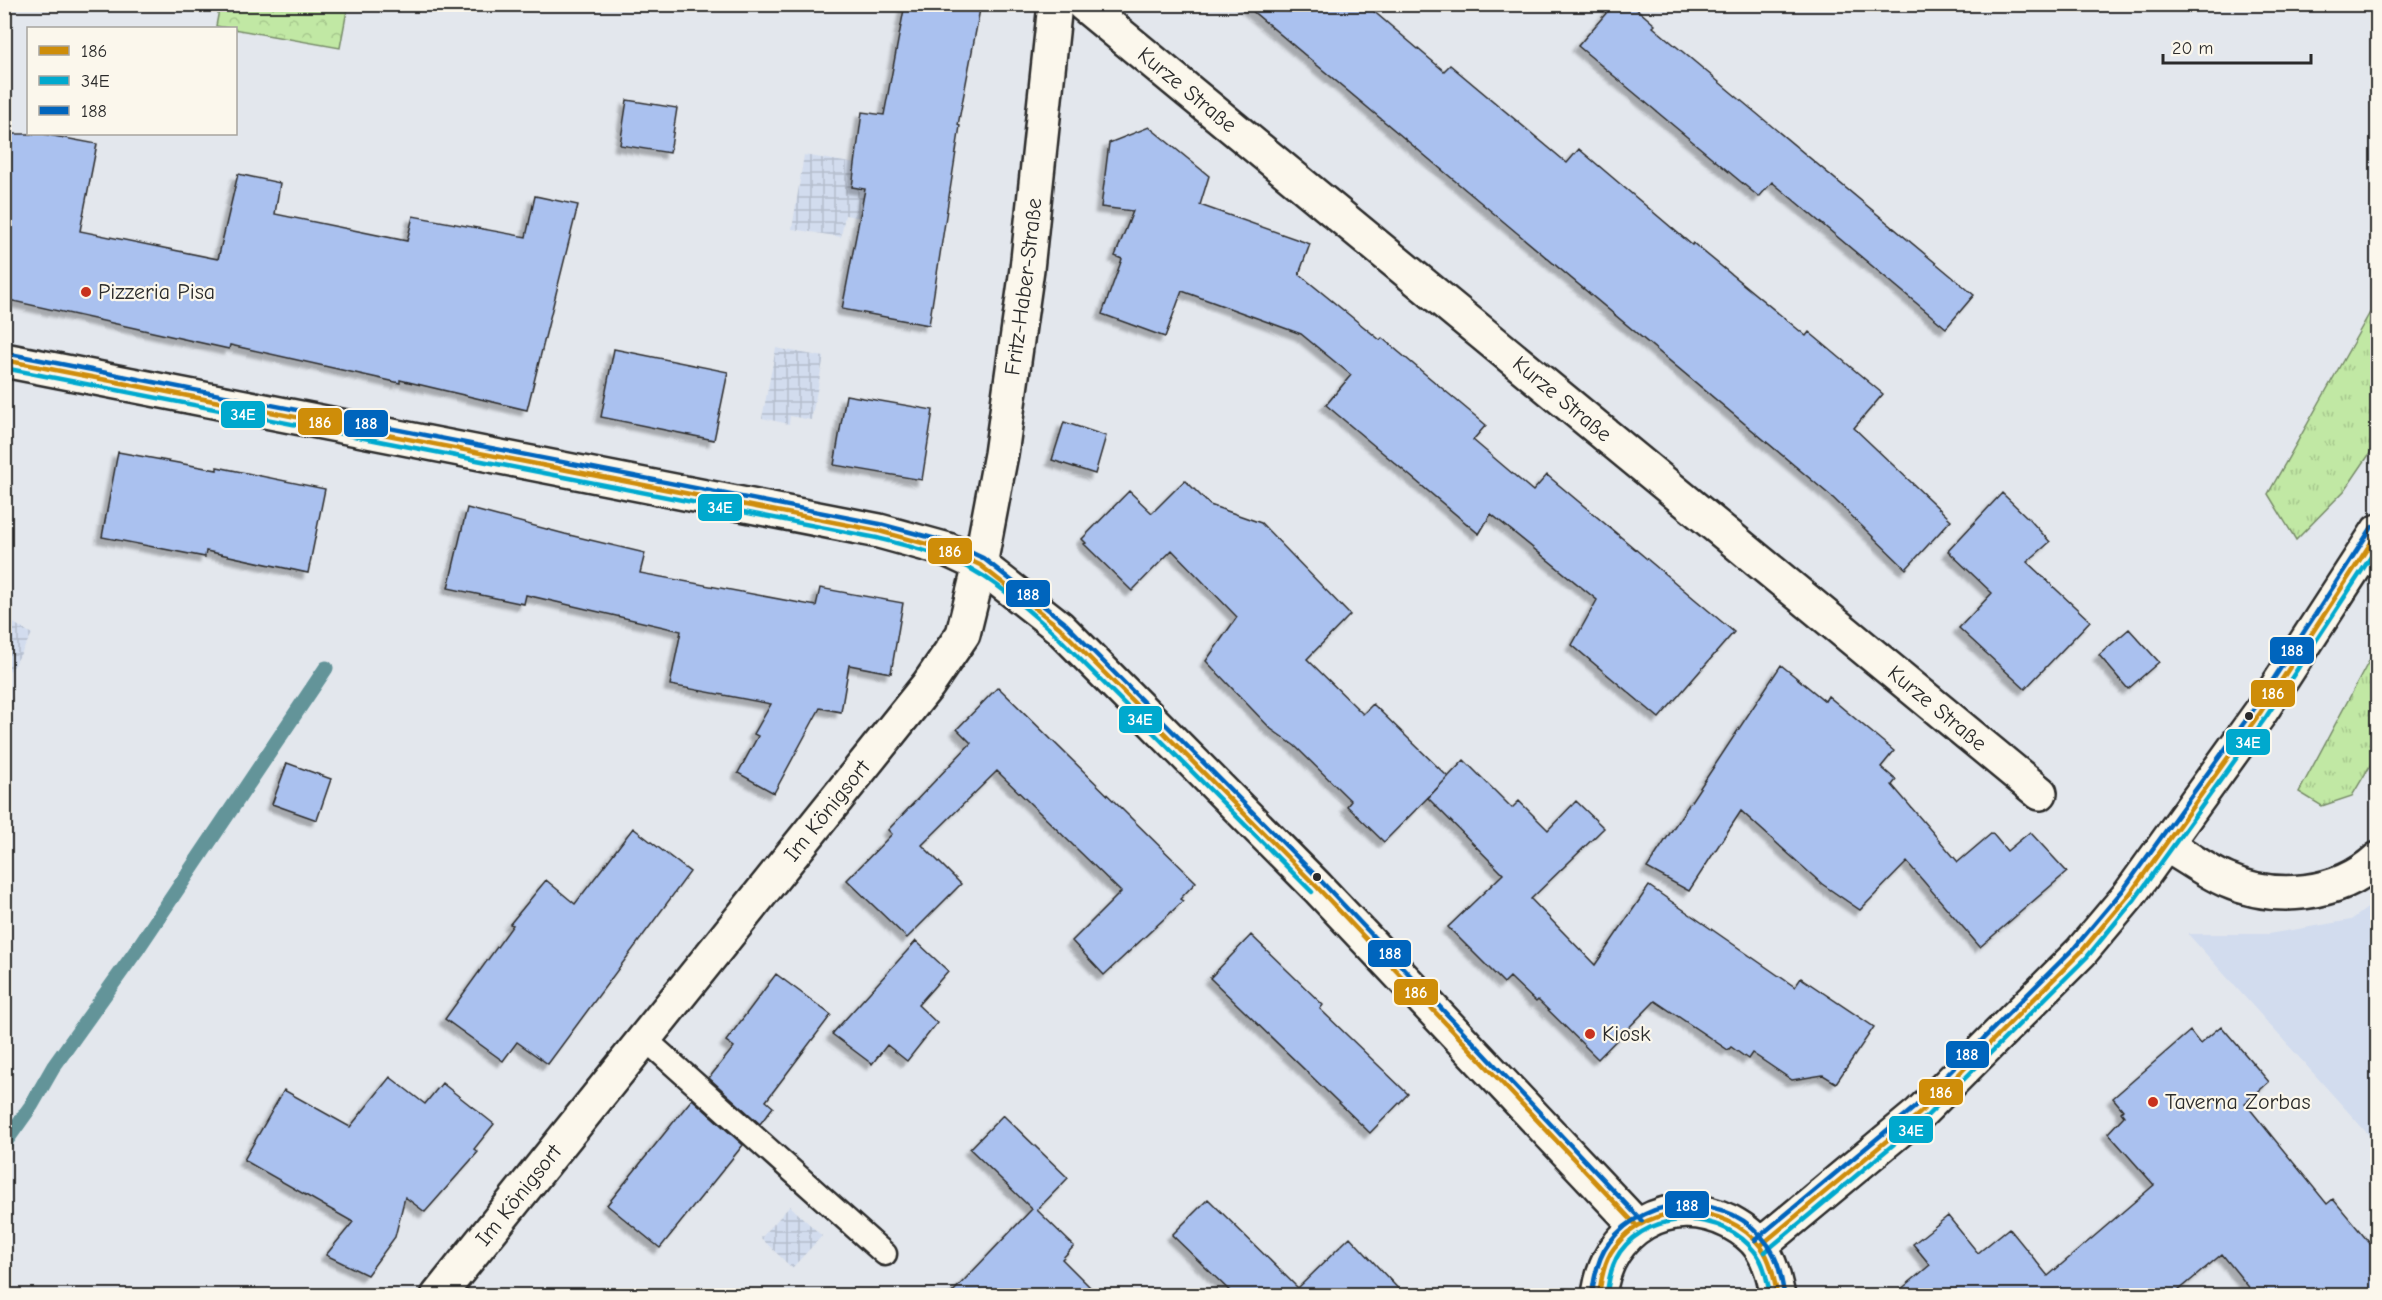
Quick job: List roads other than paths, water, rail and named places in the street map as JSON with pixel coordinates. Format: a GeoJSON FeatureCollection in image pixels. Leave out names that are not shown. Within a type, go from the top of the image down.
{"type":"FeatureCollection","features":[{"type":"Feature","properties":{"kind":"street","name":"Fritz-Haber-Straße"},"geometry":{"type":"LineString","coordinates":[[980,565],[1000,454],[1027,269],[1055,4]]}},
{"type":"Feature","properties":{"kind":"street","name":"Kurze Straße"},"geometry":{"type":"LineString","coordinates":[[1083,4],[2040,793]]}},
{"type":"Feature","properties":{"kind":"street"},"geometry":{"type":"LineString","coordinates":[[4,360],[879,531],[948,550],[980,565],[1019,593],[1059,627],[1317,886],[1637,1226]]}},
{"type":"Feature","properties":{"kind":"street"},"geometry":{"type":"LineString","coordinates":[[1760,1246],[1920,1113],[2081,952],[2129,895],[2260,713],[2378,531]]}},
{"type":"Feature","properties":{"kind":"street","name":"Im Königsort"},"geometry":{"type":"LineString","coordinates":[[438,1296],[928,685],[963,633],[980,565]]}},
{"type":"Feature","properties":{"kind":"street"},"geometry":{"type":"LineString","coordinates":[[2166,845],[2226,880],[2260,892],[2304,892],[2343,883],[2378,859]]}},
{"type":"Feature","properties":{"kind":"street"},"geometry":{"type":"LineString","coordinates":[[1599,1296],[1601,1275],[1615,1247],[1637,1226],[1662,1214],[1689,1210],[1716,1215],[1740,1227],[1760,1246],[1772,1269],[1778,1296]]}},
{"type":"Feature","properties":{"kind":"lane"},"geometry":{"type":"LineString","coordinates":[[645,1039],[885,1254]]}},
{"type":"Feature","properties":{"kind":"waterway"},"geometry":{"type":"LineString","coordinates":[[4,1144],[31,1106],[54,1066],[136,951],[326,668]]}},
{"type":"Feature","properties":{"kind":"place","name":"Pizzeria Pisa"},"geometry":{"type":"Point","coordinates":[86,292]}},
{"type":"Feature","properties":{"kind":"place","name":"Kiosk"},"geometry":{"type":"Point","coordinates":[1590,1034]}},
{"type":"Feature","properties":{"kind":"place","name":"Taverna Zorbas"},"geometry":{"type":"Point","coordinates":[2153,1102]}}]}
